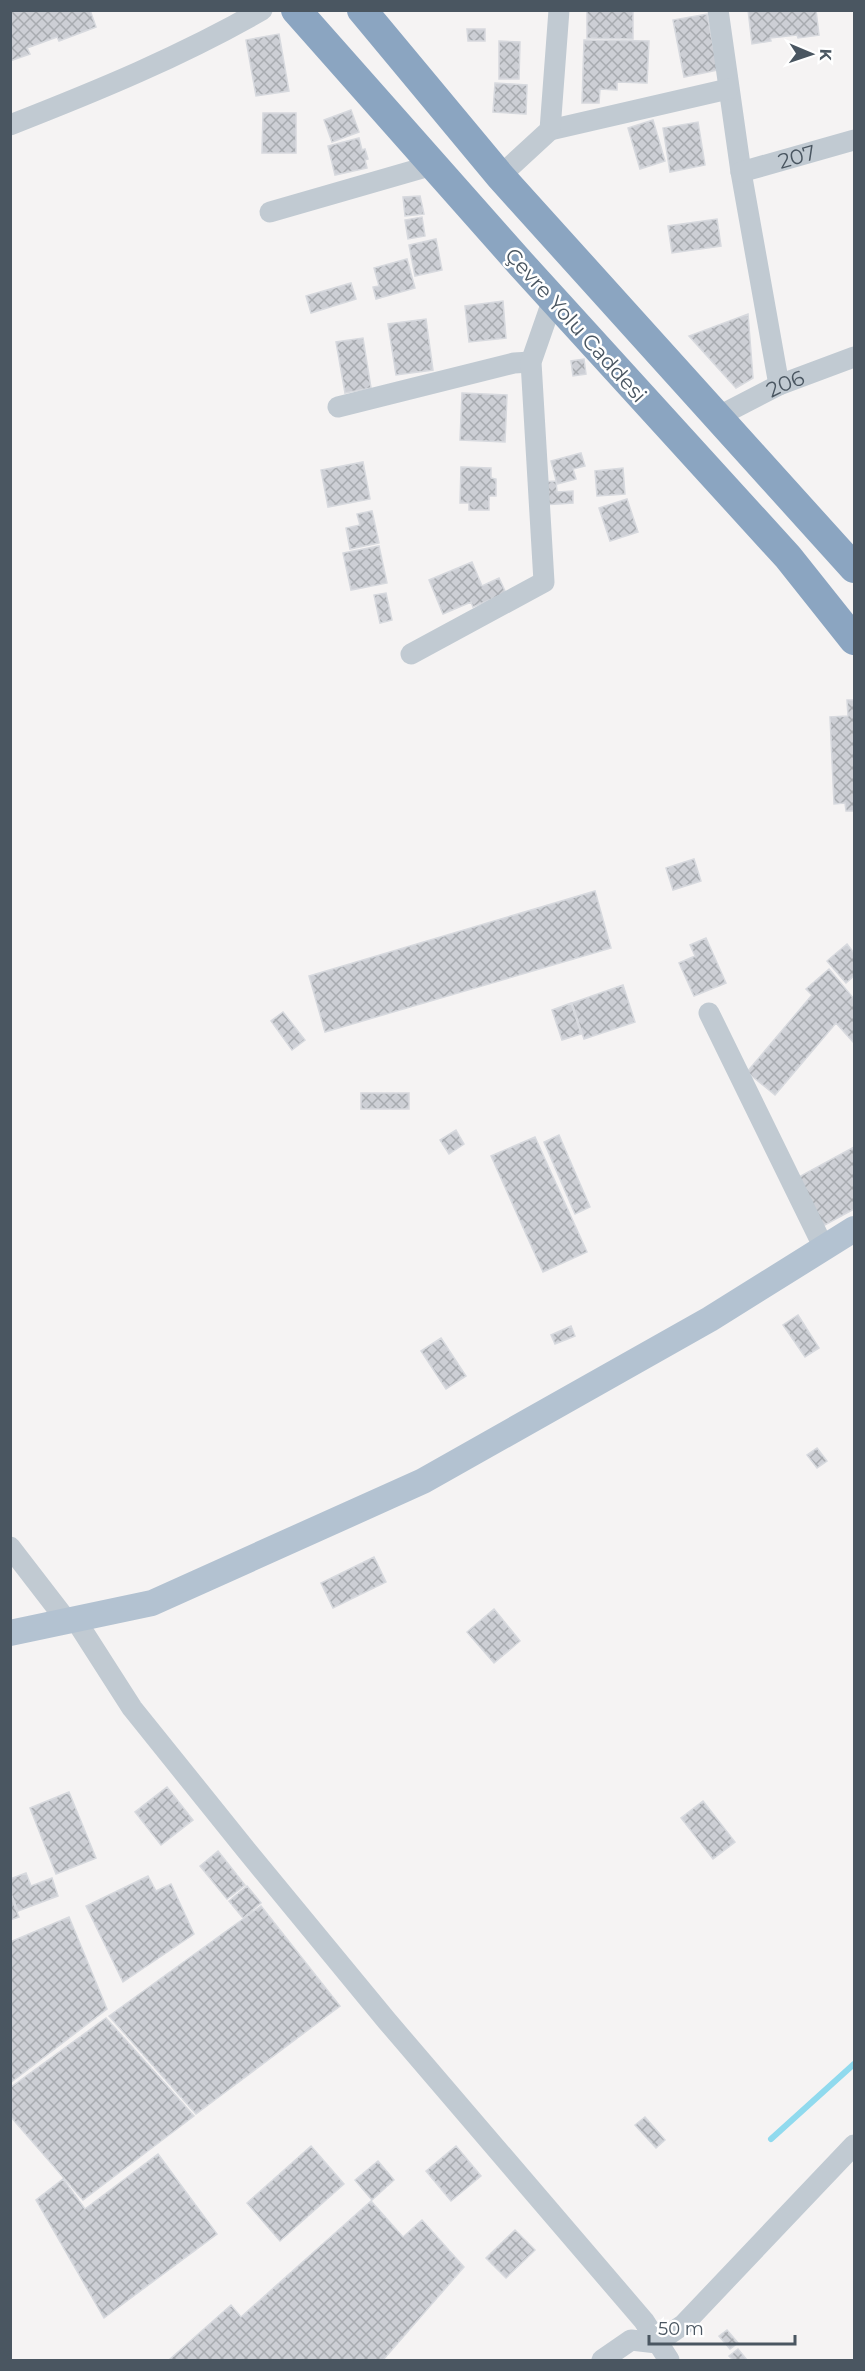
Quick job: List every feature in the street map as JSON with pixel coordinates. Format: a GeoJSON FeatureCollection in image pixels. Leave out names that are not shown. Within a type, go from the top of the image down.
{"type":"FeatureCollection","features":[{"type":"Feature","properties":{"kind":"highway","name":"Çevre Yolu Caddesi"},"geometry":{"type":"LineString","coordinates":[[296,10],[553,299],[788,557],[855,640]]}},
{"type":"Feature","properties":{"kind":"highway","name":"Çevre Yolu Caddesi"},"geometry":{"type":"LineString","coordinates":[[362,10],[500,176],[855,568]]}},
{"type":"Feature","properties":{"kind":"main road"},"geometry":{"type":"LineString","coordinates":[[10,1633],[152,1603],[423,1481],[710,1319],[855,1229]]}},
{"type":"Feature","properties":{"kind":"street"},"geometry":{"type":"LineString","coordinates":[[10,125],[114,84],[217,36],[262,10]]}},
{"type":"Feature","properties":{"kind":"street"},"geometry":{"type":"LineString","coordinates":[[550,130],[559,10]]}},
{"type":"Feature","properties":{"kind":"street"},"geometry":{"type":"LineString","coordinates":[[718,10],[741,172],[779,385]]}},
{"type":"Feature","properties":{"kind":"street"},"geometry":{"type":"LineString","coordinates":[[500,176],[550,130],[728,89]]}},
{"type":"Feature","properties":{"kind":"street","name":"207"},"geometry":{"type":"LineString","coordinates":[[741,172],[855,140]]}},
{"type":"Feature","properties":{"kind":"street"},"geometry":{"type":"LineString","coordinates":[[270,212],[433,165]]}},
{"type":"Feature","properties":{"kind":"street"},"geometry":{"type":"LineString","coordinates":[[411,654],[544,582],[531,363],[553,299]]}},
{"type":"Feature","properties":{"kind":"street","name":"206"},"geometry":{"type":"LineString","coordinates":[[719,416],[779,385],[855,357]]}},
{"type":"Feature","properties":{"kind":"street"},"geometry":{"type":"LineString","coordinates":[[338,408],[514,363],[531,363]]}},
{"type":"Feature","properties":{"kind":"street"},"geometry":{"type":"LineString","coordinates":[[709,1013],[824,1248]]}},
{"type":"Feature","properties":{"kind":"street"},"geometry":{"type":"LineString","coordinates":[[10,1547],[71,1620],[132,1708],[387,2021],[644,2321],[669,2361]]}},
{"type":"Feature","properties":{"kind":"street"},"geometry":{"type":"LineString","coordinates":[[602,2361],[631,2340],[657,2343],[692,2316],[855,2145]]}},
{"type":"Feature","properties":{"kind":"building"},"geometry":{"type":"Polygon","coordinates":[[[10,10],[90,10],[96,27],[59,41],[57,37],[27,48],[30,54],[10,61],[10,10]]]}},
{"type":"Feature","properties":{"kind":"building"},"geometry":{"type":"Polygon","coordinates":[[[587,10],[633,10],[633,39],[587,38],[587,10]]]}},
{"type":"Feature","properties":{"kind":"building"},"geometry":{"type":"Polygon","coordinates":[[[748,10],[816,10],[819,35],[770,38],[771,41],[752,44],[748,10]]]}},
{"type":"Feature","properties":{"kind":"building"},"geometry":{"type":"Polygon","coordinates":[[[707,14],[718,70],[684,77],[673,20],[707,14]]]}},
{"type":"Feature","properties":{"kind":"building"},"geometry":{"type":"Polygon","coordinates":[[[467,29],[485,29],[485,41],[468,41],[467,29]]]}},
{"type":"Feature","properties":{"kind":"building"},"geometry":{"type":"Polygon","coordinates":[[[279,34],[289,91],[256,96],[246,40],[279,34]]]}},
{"type":"Feature","properties":{"kind":"building"},"geometry":{"type":"Polygon","coordinates":[[[584,40],[649,41],[647,83],[617,82],[617,90],[600,89],[599,103],[582,103],[584,40]]]}},
{"type":"Feature","properties":{"kind":"building"},"geometry":{"type":"Polygon","coordinates":[[[499,41],[520,42],[519,79],[499,79],[499,41]]]}},
{"type":"Feature","properties":{"kind":"building"},"geometry":{"type":"Polygon","coordinates":[[[495,83],[527,85],[526,114],[493,112],[495,83]]]}},
{"type":"Feature","properties":{"kind":"building"},"geometry":{"type":"Polygon","coordinates":[[[351,110],[359,132],[332,142],[324,120],[351,110]]]}},
{"type":"Feature","properties":{"kind":"building"},"geometry":{"type":"Polygon","coordinates":[[[263,113],[296,113],[296,153],[262,153],[263,113]]]}},
{"type":"Feature","properties":{"kind":"building"},"geometry":{"type":"Polygon","coordinates":[[[653,120],[665,161],[640,169],[628,128],[653,120]]]}},
{"type":"Feature","properties":{"kind":"building"},"geometry":{"type":"Polygon","coordinates":[[[698,122],[705,165],[670,172],[663,128],[698,122]]]}},
{"type":"Feature","properties":{"kind":"building"},"geometry":{"type":"Polygon","coordinates":[[[359,138],[362,150],[365,149],[368,159],[365,160],[367,168],[335,175],[328,146],[359,138]]]}},
{"type":"Feature","properties":{"kind":"building"},"geometry":{"type":"Polygon","coordinates":[[[420,196],[424,214],[405,216],[403,197],[420,196]]]}},
{"type":"Feature","properties":{"kind":"building"},"geometry":{"type":"Polygon","coordinates":[[[422,217],[425,236],[408,239],[405,220],[422,217]]]}},
{"type":"Feature","properties":{"kind":"building"},"geometry":{"type":"Polygon","coordinates":[[[717,219],[721,246],[672,253],[668,226],[717,219]]]}},
{"type":"Feature","properties":{"kind":"building"},"geometry":{"type":"Polygon","coordinates":[[[436,239],[442,270],[415,276],[409,245],[436,239]]]}},
{"type":"Feature","properties":{"kind":"building"},"geometry":{"type":"Polygon","coordinates":[[[407,259],[415,288],[376,299],[373,287],[379,286],[374,268],[407,259]]]}},
{"type":"Feature","properties":{"kind":"building"},"geometry":{"type":"Polygon","coordinates":[[[351,283],[356,299],[311,313],[306,296],[351,283]]]}},
{"type":"Feature","properties":{"kind":"building"},"geometry":{"type":"Polygon","coordinates":[[[503,301],[506,338],[469,342],[465,306],[503,301]]]}},
{"type":"Feature","properties":{"kind":"building"},"geometry":{"type":"Polygon","coordinates":[[[748,314],[753,378],[736,388],[689,336],[748,314]]]}},
{"type":"Feature","properties":{"kind":"building"},"geometry":{"type":"Polygon","coordinates":[[[426,319],[433,370],[396,375],[388,324],[426,319]]]}},
{"type":"Feature","properties":{"kind":"building"},"geometry":{"type":"Polygon","coordinates":[[[363,338],[371,388],[345,393],[336,342],[363,338]]]}},
{"type":"Feature","properties":{"kind":"building"},"geometry":{"type":"Polygon","coordinates":[[[584,359],[586,374],[573,376],[571,361],[584,359]]]}},
{"type":"Feature","properties":{"kind":"building"},"geometry":{"type":"Polygon","coordinates":[[[462,393],[507,395],[505,442],[460,440],[462,393]]]}},
{"type":"Feature","properties":{"kind":"building"},"geometry":{"type":"Polygon","coordinates":[[[581,453],[585,466],[573,469],[576,479],[557,484],[551,461],[581,453]]]}},
{"type":"Feature","properties":{"kind":"building"},"geometry":{"type":"Polygon","coordinates":[[[363,462],[370,499],[328,507],[321,470],[363,462]]]}},
{"type":"Feature","properties":{"kind":"building"},"geometry":{"type":"Polygon","coordinates":[[[461,467],[491,468],[491,478],[496,479],[496,496],[489,496],[489,510],[469,510],[469,503],[460,503],[461,467]]]}},
{"type":"Feature","properties":{"kind":"building"},"geometry":{"type":"Polygon","coordinates":[[[623,468],[625,494],[597,496],[595,471],[623,468]]]}},
{"type":"Feature","properties":{"kind":"building"},"geometry":{"type":"Polygon","coordinates":[[[556,481],[557,492],[573,491],[573,503],[542,505],[541,482],[556,481]]]}},
{"type":"Feature","properties":{"kind":"building"},"geometry":{"type":"Polygon","coordinates":[[[627,499],[638,532],[610,541],[599,508],[627,499]]]}},
{"type":"Feature","properties":{"kind":"building"},"geometry":{"type":"Polygon","coordinates":[[[372,511],[379,543],[350,549],[346,528],[360,525],[357,514],[372,511]]]}},
{"type":"Feature","properties":{"kind":"building"},"geometry":{"type":"Polygon","coordinates":[[[379,546],[387,583],[351,590],[343,553],[379,546]]]}},
{"type":"Feature","properties":{"kind":"building"},"geometry":{"type":"Polygon","coordinates":[[[472,562],[482,586],[499,578],[506,593],[473,607],[471,602],[443,614],[429,580],[472,562]]]}},
{"type":"Feature","properties":{"kind":"building"},"geometry":{"type":"Polygon","coordinates":[[[386,593],[392,620],[380,623],[374,595],[386,593]]]}},
{"type":"Feature","properties":{"kind":"building"},"geometry":{"type":"Polygon","coordinates":[[[847,700],[854,700],[854,811],[846,811],[845,803],[834,804],[830,717],[848,716],[847,700]]]}},
{"type":"Feature","properties":{"kind":"building"},"geometry":{"type":"Polygon","coordinates":[[[694,859],[701,881],[673,890],[666,868],[694,859]]]}},
{"type":"Feature","properties":{"kind":"building"},"geometry":{"type":"Polygon","coordinates":[[[595,891],[611,948],[325,1032],[309,976],[595,891]]]}},
{"type":"Feature","properties":{"kind":"building"},"geometry":{"type":"Polygon","coordinates":[[[706,938],[726,983],[694,996],[679,963],[695,956],[690,945],[706,938]]]}},
{"type":"Feature","properties":{"kind":"building"},"geometry":{"type":"Polygon","coordinates":[[[847,944],[854,953],[854,976],[846,983],[827,961],[847,944]]]}},
{"type":"Feature","properties":{"kind":"building"},"geometry":{"type":"Polygon","coordinates":[[[829,969],[854,999],[854,1043],[836,1023],[775,1095],[747,1072],[812,995],[806,989],[829,969]]]}},
{"type":"Feature","properties":{"kind":"building"},"geometry":{"type":"Polygon","coordinates":[[[623,985],[635,1022],[584,1039],[572,1003],[623,985]]]}},
{"type":"Feature","properties":{"kind":"building"},"geometry":{"type":"Polygon","coordinates":[[[571,1003],[581,1034],[562,1040],[552,1010],[571,1003]]]}},
{"type":"Feature","properties":{"kind":"building"},"geometry":{"type":"Polygon","coordinates":[[[283,1012],[305,1040],[292,1050],[271,1021],[283,1012]]]}},
{"type":"Feature","properties":{"kind":"building"},"geometry":{"type":"Polygon","coordinates":[[[361,1093],[409,1093],[409,1109],[361,1109],[361,1093]]]}},
{"type":"Feature","properties":{"kind":"building"},"geometry":{"type":"Polygon","coordinates":[[[456,1130],[464,1144],[449,1154],[440,1140],[456,1130]]]}},
{"type":"Feature","properties":{"kind":"building"},"geometry":{"type":"Polygon","coordinates":[[[559,1135],[590,1207],[575,1214],[544,1142],[559,1135]]]}},
{"type":"Feature","properties":{"kind":"building"},"geometry":{"type":"Polygon","coordinates":[[[535,1137],[587,1252],[543,1272],[491,1156],[535,1137]]]}},
{"type":"Feature","properties":{"kind":"building"},"geometry":{"type":"Polygon","coordinates":[[[854,1147],[854,1209],[823,1226],[797,1178],[854,1147]]]}},
{"type":"Feature","properties":{"kind":"building"},"geometry":{"type":"Polygon","coordinates":[[[798,1315],[819,1348],[805,1357],[783,1325],[798,1315]]]}},
{"type":"Feature","properties":{"kind":"building"},"geometry":{"type":"Polygon","coordinates":[[[571,1326],[575,1336],[555,1344],[551,1335],[571,1326]]]}},
{"type":"Feature","properties":{"kind":"building"},"geometry":{"type":"Polygon","coordinates":[[[441,1338],[466,1376],[446,1389],[421,1351],[441,1338]]]}},
{"type":"Feature","properties":{"kind":"building"},"geometry":{"type":"Polygon","coordinates":[[[817,1448],[827,1461],[817,1468],[807,1455],[817,1448]]]}},
{"type":"Feature","properties":{"kind":"building"},"geometry":{"type":"Polygon","coordinates":[[[374,1557],[386,1582],[333,1608],[321,1583],[374,1557]]]}},
{"type":"Feature","properties":{"kind":"building"},"geometry":{"type":"Polygon","coordinates":[[[494,1609],[520,1641],[494,1663],[467,1632],[494,1609]]]}},
{"type":"Feature","properties":{"kind":"building"},"geometry":{"type":"Polygon","coordinates":[[[167,1787],[193,1820],[161,1845],[135,1812],[167,1787]]]}},
{"type":"Feature","properties":{"kind":"building"},"geometry":{"type":"Polygon","coordinates":[[[69,1792],[96,1858],[56,1874],[30,1808],[69,1792]]]}},
{"type":"Feature","properties":{"kind":"building"},"geometry":{"type":"Polygon","coordinates":[[[703,1801],[735,1842],[713,1859],[681,1818],[703,1801]]]}},
{"type":"Feature","properties":{"kind":"building"},"geometry":{"type":"Polygon","coordinates":[[[218,1851],[245,1885],[227,1899],[200,1866],[218,1851]]]}},
{"type":"Feature","properties":{"kind":"building"},"geometry":{"type":"Polygon","coordinates":[[[26,1873],[31,1886],[52,1878],[58,1896],[18,1911],[10,1891],[10,1879],[26,1873]]]}},
{"type":"Feature","properties":{"kind":"building"},"geometry":{"type":"Polygon","coordinates":[[[148,1876],[156,1891],[171,1884],[194,1934],[123,1982],[86,1906],[148,1876]]]}},
{"type":"Feature","properties":{"kind":"building"},"geometry":{"type":"Polygon","coordinates":[[[247,1886],[261,1903],[243,1918],[229,1901],[247,1886]]]}},
{"type":"Feature","properties":{"kind":"building"},"geometry":{"type":"Polygon","coordinates":[[[10,1894],[19,1917],[10,1920],[10,1894]]]}},
{"type":"Feature","properties":{"kind":"building"},"geometry":{"type":"Polygon","coordinates":[[[261,1906],[340,2006],[196,2114],[109,2016],[261,1906]]]}},
{"type":"Feature","properties":{"kind":"building"},"geometry":{"type":"Polygon","coordinates":[[[69,1917],[107,2009],[10,2083],[10,1942],[69,1917]]]}},
{"type":"Feature","properties":{"kind":"building"},"geometry":{"type":"Polygon","coordinates":[[[106,2018],[194,2116],[83,2200],[10,2116],[10,2088],[106,2018]]]}},
{"type":"Feature","properties":{"kind":"building"},"geometry":{"type":"Polygon","coordinates":[[[645,2117],[665,2140],[656,2148],[635,2125],[645,2117]]]}},
{"type":"Feature","properties":{"kind":"building"},"geometry":{"type":"Polygon","coordinates":[[[311,2146],[344,2184],[280,2241],[247,2203],[311,2146]]]}},
{"type":"Feature","properties":{"kind":"building"},"geometry":{"type":"Polygon","coordinates":[[[456,2146],[481,2176],[451,2201],[426,2171],[456,2146]]]}},
{"type":"Feature","properties":{"kind":"building"},"geometry":{"type":"Polygon","coordinates":[[[158,2154],[217,2234],[104,2318],[36,2200],[63,2179],[85,2209],[158,2154]]]}},
{"type":"Feature","properties":{"kind":"building"},"geometry":{"type":"Polygon","coordinates":[[[378,2161],[394,2180],[372,2200],[355,2180],[378,2161]]]}},
{"type":"Feature","properties":{"kind":"building"},"geometry":{"type":"Polygon","coordinates":[[[371,2201],[403,2237],[422,2220],[464,2267],[383,2360],[169,2360],[231,2305],[241,2317],[371,2201]]]}},
{"type":"Feature","properties":{"kind":"building"},"geometry":{"type":"Polygon","coordinates":[[[515,2230],[535,2250],[506,2278],[486,2258],[515,2230]]]}},
{"type":"Feature","properties":{"kind":"building"},"geometry":{"type":"Polygon","coordinates":[[[727,2330],[738,2343],[730,2349],[719,2336],[727,2330]]]}},
{"type":"Feature","properties":{"kind":"building"},"geometry":{"type":"Polygon","coordinates":[[[738,2349],[747,2360],[733,2360],[729,2356],[738,2349]]]}},
{"type":"Feature","properties":{"kind":"waterway"},"geometry":{"type":"LineString","coordinates":[[771,2139],[854,2064]]}}]}
